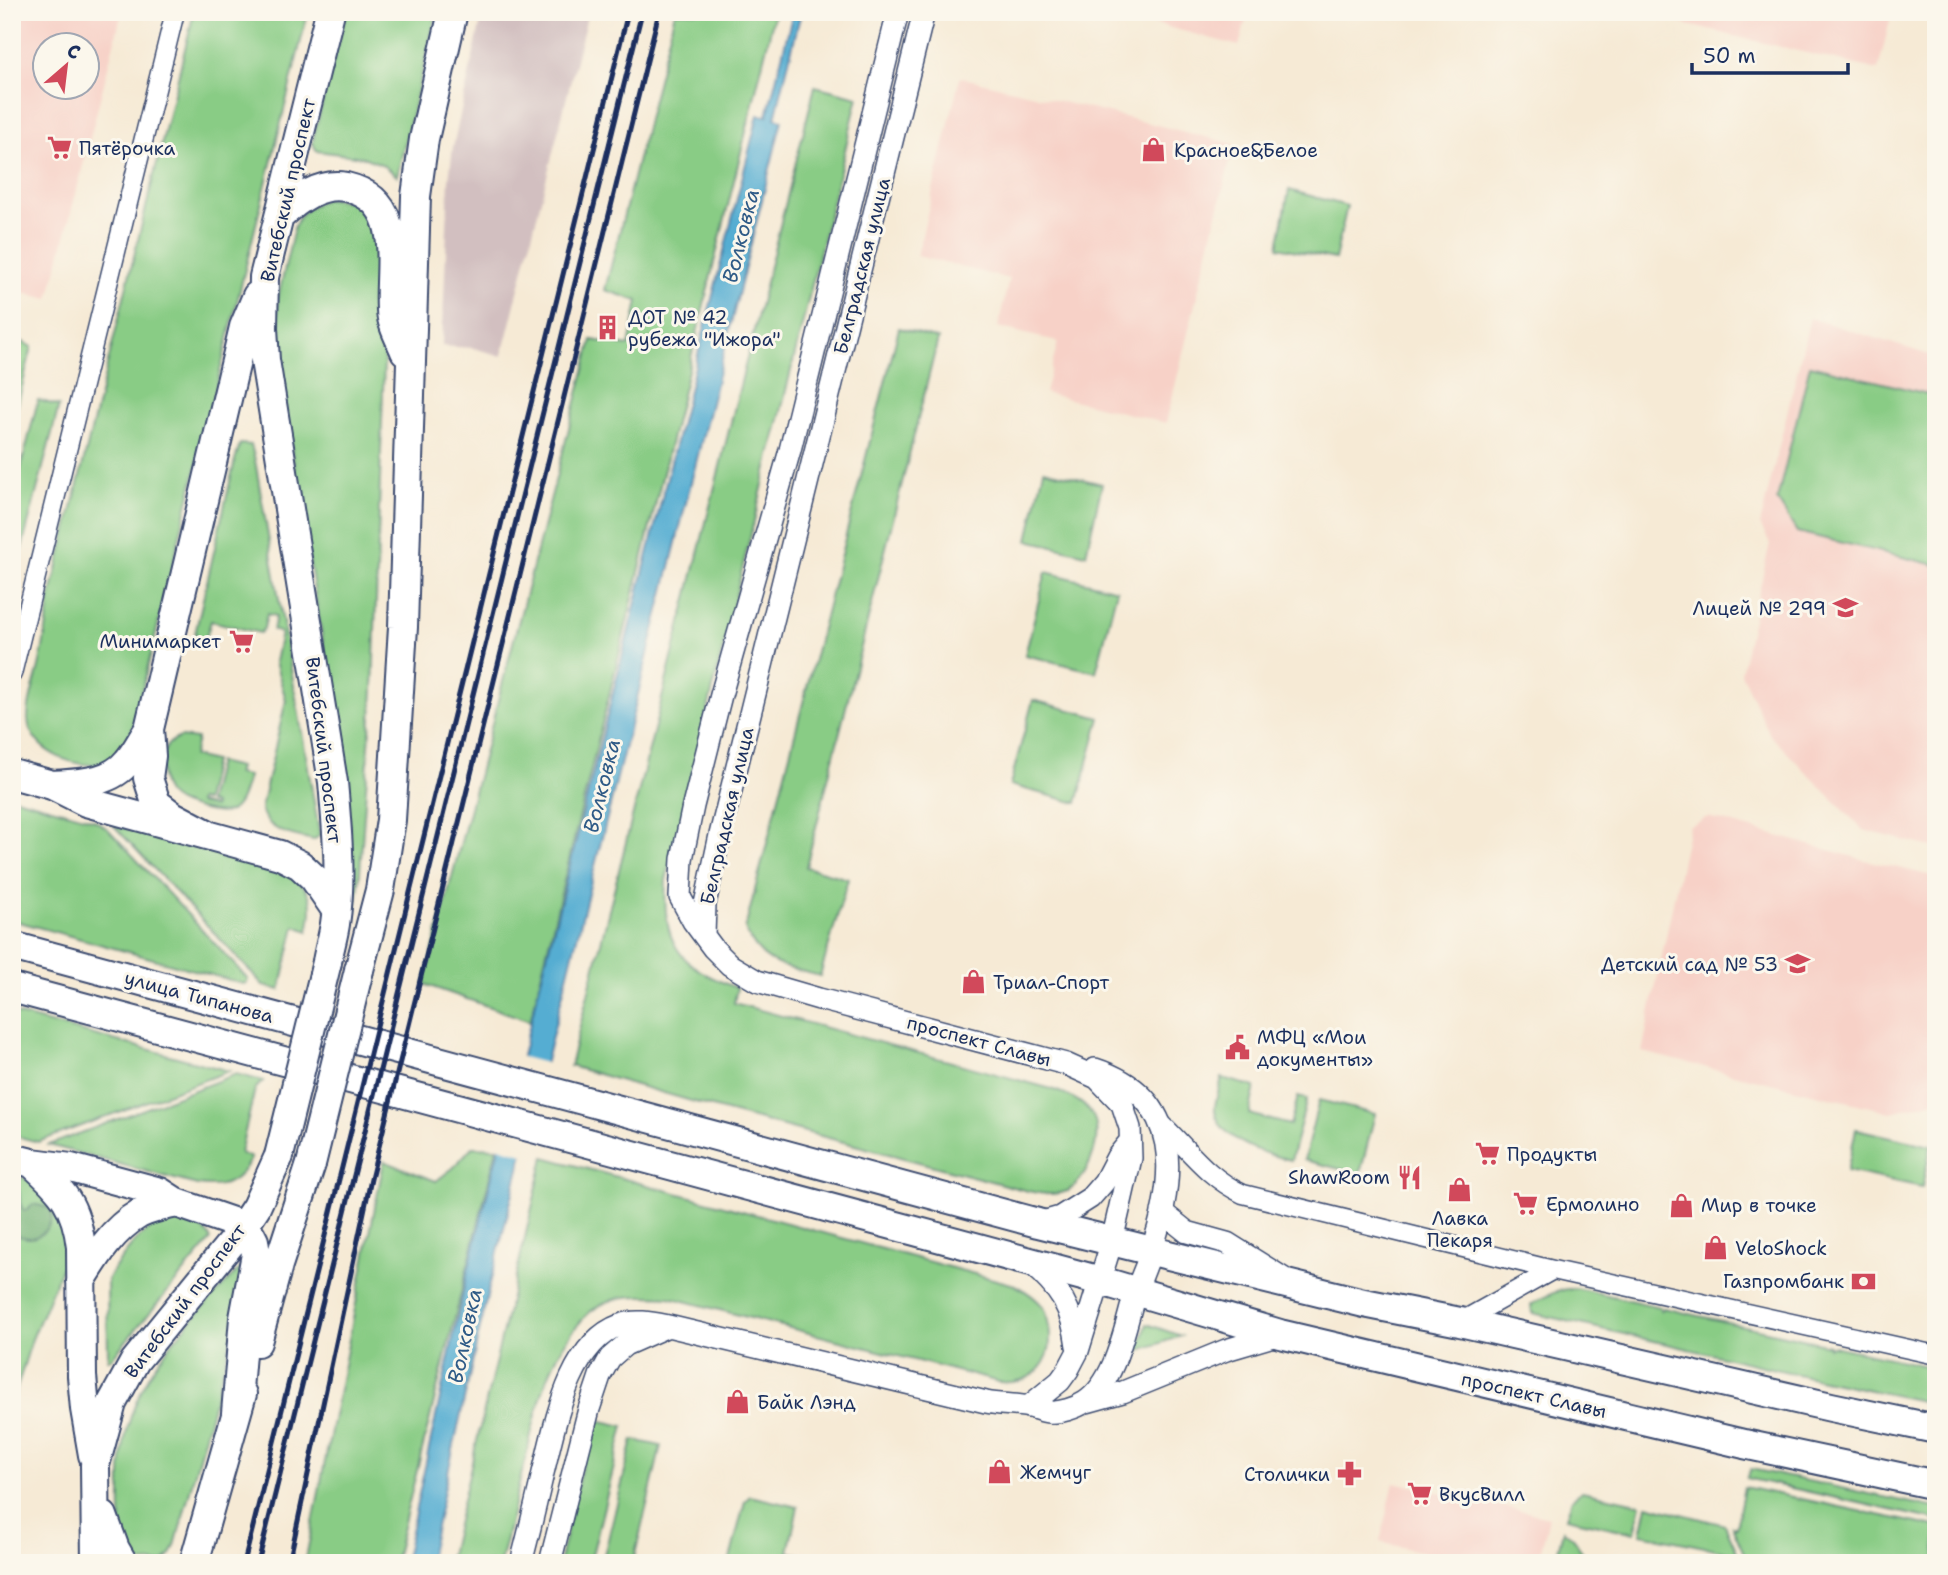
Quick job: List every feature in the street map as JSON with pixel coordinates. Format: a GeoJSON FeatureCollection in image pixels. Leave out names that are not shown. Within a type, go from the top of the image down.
{"type":"FeatureCollection","features":[{"type":"Feature","properties":{"kind":"main road","name":"Витебский проспект"},"geometry":{"type":"LineString","coordinates":[[96,1563],[95,1465],[112,1404],[135,1361],[243,1227],[256,1207],[279,1156],[327,962],[336,910],[338,852],[333,782],[265,360],[263,328],[264,277],[330,12]]}},
{"type":"Feature","properties":{"kind":"main road"},"geometry":{"type":"LineString","coordinates":[[190,1557],[311,1164],[380,890],[391,820],[403,627],[416,196],[424,139],[453,12]]}},
{"type":"Feature","properties":{"kind":"main road"},"geometry":{"type":"LineString","coordinates":[[280,216],[299,198],[335,185],[367,195],[383,211],[390,233],[391,313],[410,363]]}},
{"type":"Feature","properties":{"kind":"main road"},"geometry":{"type":"LineString","coordinates":[[207,834],[173,816],[156,803],[148,778],[151,756],[149,729],[244,327],[264,277]]}},
{"type":"Feature","properties":{"kind":"main road"},"geometry":{"type":"LineString","coordinates":[[52,785],[95,781],[113,774],[128,762],[149,729]]}},
{"type":"Feature","properties":{"kind":"main road"},"geometry":{"type":"LineString","coordinates":[[12,774],[52,785],[86,802],[280,855],[300,865],[314,877],[336,910]]}},
{"type":"Feature","properties":{"kind":"main road","name":"улица Типанова"},"geometry":{"type":"LineString","coordinates":[[12,946],[1038,1223]]}},
{"type":"Feature","properties":{"kind":"main road","name":"проспект Славы"},"geometry":{"type":"LineString","coordinates":[[12,988],[1101,1281],[1280,1334],[1744,1444],[1936,1485]]}},
{"type":"Feature","properties":{"kind":"main road"},"geometry":{"type":"LineString","coordinates":[[22,1161],[71,1168],[160,1192],[177,1203],[232,1221],[251,1235],[256,1254],[244,1318],[236,1413]]}},
{"type":"Feature","properties":{"kind":"main road"},"geometry":{"type":"LineString","coordinates":[[22,1161],[60,1188],[76,1217],[81,1247],[82,1376],[95,1465]]}},
{"type":"Feature","properties":{"kind":"main road"},"geometry":{"type":"LineString","coordinates":[[81,1281],[96,1256],[121,1227],[139,1214],[177,1203]]}},
{"type":"Feature","properties":{"kind":"main road"},"geometry":{"type":"LineString","coordinates":[[1038,1223],[1364,1303],[1936,1429]]}},
{"type":"Feature","properties":{"kind":"main road"},"geometry":{"type":"LineString","coordinates":[[96,1497],[115,1549],[123,1563]]}},
{"type":"Feature","properties":{"kind":"street"},"geometry":{"type":"LineString","coordinates":[[12,674],[175,12]]}},
{"type":"Feature","properties":{"kind":"street","name":"Белградская улица"},"geometry":{"type":"LineString","coordinates":[[704,936],[680,897],[682,859],[721,695],[793,437],[898,12]]}},
{"type":"Feature","properties":{"kind":"street","name":"Белградская улица"},"geometry":{"type":"LineString","coordinates":[[704,936],[705,904],[718,847],[924,12]]}},
{"type":"Feature","properties":{"kind":"street","name":"проспект Славы"},"geometry":{"type":"LineString","coordinates":[[704,936],[730,965],[766,984],[1066,1063],[1097,1078],[1122,1104],[1130,1128],[1131,1149],[1101,1281],[1069,1370],[1060,1381],[1028,1407]]}},
{"type":"Feature","properties":{"kind":"street"},"geometry":{"type":"LineString","coordinates":[[1066,1063],[1081,1064],[1107,1073],[1136,1090],[1151,1104],[1162,1124],[1212,1175],[1243,1194],[1553,1270],[1936,1355]]}},
{"type":"Feature","properties":{"kind":"street"},"geometry":{"type":"LineString","coordinates":[[1084,1402],[1101,1388],[1110,1373],[1152,1250],[1166,1189],[1168,1161],[1162,1124]]}},
{"type":"Feature","properties":{"kind":"street"},"geometry":{"type":"LineString","coordinates":[[1038,1223],[1060,1217],[1090,1198],[1104,1182],[1117,1157],[1131,1149],[1148,1148],[1162,1154],[1168,1161]]}},
{"type":"Feature","properties":{"kind":"street"},"geometry":{"type":"LineString","coordinates":[[1162,1212],[1187,1232],[1227,1243],[1297,1286]]}},
{"type":"Feature","properties":{"kind":"street"},"geometry":{"type":"LineString","coordinates":[[1027,1261],[1061,1293],[1071,1313],[1078,1351]]}},
{"type":"Feature","properties":{"kind":"street"},"geometry":{"type":"LineString","coordinates":[[1460,1322],[1553,1270]]}},
{"type":"Feature","properties":{"kind":"street"},"geometry":{"type":"LineString","coordinates":[[522,1563],[563,1395],[587,1352],[604,1333],[622,1324],[642,1322],[668,1326],[986,1402],[1050,1412],[1070,1409],[1084,1402],[1123,1392],[1226,1350],[1280,1334]]}},
{"type":"Feature","properties":{"kind":"street"},"geometry":{"type":"LineString","coordinates":[[550,1563],[589,1409],[600,1376],[610,1358],[625,1345],[668,1326]]}},
{"type":"Feature","properties":{"kind":"shaded area"},"geometry":{"type":"Polygon","coordinates":[[[12,12],[122,12],[102,91],[102,32],[32,32],[32,102],[99,102],[49,299],[12,290],[12,12]]]}},
{"type":"Feature","properties":{"kind":"shaded area"},"geometry":{"type":"Polygon","coordinates":[[[483,12],[588,12],[502,356],[473,348],[442,346],[449,179],[453,147],[483,12]]]}},
{"type":"Feature","properties":{"kind":"shaded area"},"geometry":{"type":"Polygon","coordinates":[[[1248,12],[1239,46],[1119,14],[1248,12]]]}},
{"type":"Feature","properties":{"kind":"shaded area"},"geometry":{"type":"Polygon","coordinates":[[[1633,12],[1892,12],[1878,70],[1633,12]]]}},
{"type":"Feature","properties":{"kind":"shaded area"},"geometry":{"type":"Polygon","coordinates":[[[960,77],[1234,144],[1166,423],[1045,393],[1058,342],[998,327],[1009,279],[917,256],[960,77]]]}},
{"type":"Feature","properties":{"kind":"shaded area","name":"Лицей № 299"},"geometry":{"type":"Polygon","coordinates":[[[1810,318],[1936,357],[1936,848],[1863,830],[1770,735],[1741,673],[1770,543],[1760,525],[1810,318]]]}},
{"type":"Feature","properties":{"kind":"shaded area","name":"Детский сад № 53"},"geometry":{"type":"Polygon","coordinates":[[[1708,817],[1936,877],[1936,1101],[1891,1112],[1642,1052],[1689,826],[1708,817]]]}},
{"type":"Feature","properties":{"kind":"shaded area"},"geometry":{"type":"Polygon","coordinates":[[[1394,1482],[1549,1517],[1538,1563],[1451,1563],[1452,1559],[1380,1542],[1394,1482]]]}},
{"type":"Feature","properties":{"kind":"green space"},"geometry":{"type":"Polygon","coordinates":[[[194,12],[308,12],[129,740],[126,749],[116,759],[102,764],[86,764],[54,755],[41,745],[32,734],[28,720],[29,707],[43,650],[50,598],[194,12]]]}},
{"type":"Feature","properties":{"kind":"green space"},"geometry":{"type":"Polygon","coordinates":[[[346,12],[437,12],[397,176],[381,164],[363,157],[317,151],[313,144],[346,12]]]}},
{"type":"Feature","properties":{"kind":"green space"},"geometry":{"type":"Polygon","coordinates":[[[675,12],[775,12],[530,1021],[424,984],[592,340],[629,346],[638,301],[605,290],[675,12]]]}},
{"type":"Feature","properties":{"kind":"green space"},"geometry":{"type":"Polygon","coordinates":[[[815,86],[858,97],[666,880],[667,921],[678,950],[688,961],[700,971],[737,988],[734,1003],[1048,1088],[1077,1100],[1087,1108],[1095,1121],[1096,1143],[1082,1177],[1075,1186],[1062,1193],[1028,1191],[719,1109],[570,1066],[815,86]]]}},
{"type":"Feature","properties":{"kind":"green space"},"geometry":{"type":"Polygon","coordinates":[[[1289,190],[1347,206],[1335,259],[1278,247],[1289,190]]]}},
{"type":"Feature","properties":{"kind":"green space"},"geometry":{"type":"Polygon","coordinates":[[[327,198],[353,202],[372,219],[387,271],[373,690],[359,886],[354,920],[348,789],[276,349],[278,298],[294,228],[303,213],[327,198]]]}},
{"type":"Feature","properties":{"kind":"green space"},"geometry":{"type":"Polygon","coordinates":[[[899,328],[938,339],[806,867],[848,879],[820,976],[784,967],[766,958],[745,929],[899,328]]]}},
{"type":"Feature","properties":{"kind":"green space"},"geometry":{"type":"Polygon","coordinates":[[[12,339],[32,347],[12,427],[12,339]]]}},
{"type":"Feature","properties":{"kind":"green space"},"geometry":{"type":"Polygon","coordinates":[[[1810,365],[1936,396],[1936,565],[1797,532],[1777,500],[1810,365]]]}},
{"type":"Feature","properties":{"kind":"green space"},"geometry":{"type":"Polygon","coordinates":[[[38,400],[59,406],[12,586],[12,503],[38,400]]]}},
{"type":"Feature","properties":{"kind":"green space"},"geometry":{"type":"Polygon","coordinates":[[[240,444],[251,445],[255,460],[320,835],[314,840],[275,828],[264,816],[261,808],[286,700],[275,662],[281,633],[273,630],[276,616],[267,614],[260,633],[211,621],[204,644],[195,634],[240,444]]]}},
{"type":"Feature","properties":{"kind":"green space"},"geometry":{"type":"Polygon","coordinates":[[[1044,470],[1102,484],[1086,554],[1028,540],[1044,470]]]}},
{"type":"Feature","properties":{"kind":"green space"},"geometry":{"type":"Polygon","coordinates":[[[1046,572],[1117,590],[1096,672],[1025,655],[1046,572]]]}},
{"type":"Feature","properties":{"kind":"green space"},"geometry":{"type":"Polygon","coordinates":[[[1033,700],[1100,718],[1077,803],[1010,785],[1033,700]]]}},
{"type":"Feature","properties":{"kind":"green space"},"geometry":{"type":"Polygon","coordinates":[[[181,737],[197,739],[193,756],[214,761],[205,801],[199,800],[198,803],[214,807],[214,804],[208,802],[218,762],[239,767],[237,774],[248,776],[241,798],[232,810],[218,813],[195,808],[176,801],[167,793],[161,770],[163,756],[168,744],[181,737]]]}},
{"type":"Feature","properties":{"kind":"green space"},"geometry":{"type":"Polygon","coordinates":[[[12,797],[95,820],[109,830],[248,979],[247,982],[244,984],[12,920],[12,797]]]}},
{"type":"Feature","properties":{"kind":"green space"},"geometry":{"type":"Polygon","coordinates":[[[113,825],[278,870],[304,886],[311,909],[308,931],[295,926],[280,990],[264,986],[113,825]]]}},
{"type":"Feature","properties":{"kind":"green space"},"geometry":{"type":"Polygon","coordinates":[[[12,1013],[229,1071],[38,1142],[12,1135],[12,1013]]]}},
{"type":"Feature","properties":{"kind":"green space"},"geometry":{"type":"Polygon","coordinates":[[[236,1074],[263,1081],[255,1089],[240,1153],[251,1158],[235,1179],[222,1185],[197,1185],[49,1145],[236,1074]]]}},
{"type":"Feature","properties":{"kind":"green space"},"geometry":{"type":"Polygon","coordinates":[[[1222,1078],[1255,1087],[1249,1114],[1290,1125],[1298,1097],[1307,1099],[1291,1160],[1246,1145],[1226,1131],[1215,1111],[1222,1078]]]}},
{"type":"Feature","properties":{"kind":"green space"},"geometry":{"type":"Polygon","coordinates":[[[1319,1100],[1375,1114],[1360,1174],[1304,1160],[1319,1100]]]}},
{"type":"Feature","properties":{"kind":"green space"},"geometry":{"type":"Polygon","coordinates":[[[1856,1129],[1931,1146],[1922,1187],[1847,1171],[1856,1129]]]}},
{"type":"Feature","properties":{"kind":"green space"},"geometry":{"type":"Polygon","coordinates":[[[472,1147],[497,1148],[394,1563],[305,1563],[384,1161],[436,1181],[453,1168],[472,1147]]]}},
{"type":"Feature","properties":{"kind":"green space"},"geometry":{"type":"Polygon","coordinates":[[[544,1157],[1015,1285],[1036,1299],[1045,1310],[1049,1327],[1049,1351],[1045,1361],[1032,1375],[1022,1380],[999,1382],[669,1297],[634,1296],[609,1301],[592,1311],[577,1326],[553,1365],[536,1413],[500,1563],[448,1563],[544,1157]]]}},
{"type":"Feature","properties":{"kind":"green space"},"geometry":{"type":"Polygon","coordinates":[[[12,1175],[31,1180],[57,1207],[68,1243],[66,1257],[32,1339],[12,1404],[12,1175]]]}},
{"type":"Feature","properties":{"kind":"green space"},"geometry":{"type":"Polygon","coordinates":[[[12,1182],[18,1188],[25,1211],[33,1204],[50,1208],[50,1223],[40,1235],[30,1238],[12,1236],[12,1182]]]}},
{"type":"Feature","properties":{"kind":"green space"},"geometry":{"type":"Polygon","coordinates":[[[166,1219],[186,1221],[199,1226],[211,1240],[111,1359],[108,1359],[108,1278],[140,1236],[166,1219]]]}},
{"type":"Feature","properties":{"kind":"green space"},"geometry":{"type":"Polygon","coordinates":[[[242,1266],[250,1269],[175,1546],[163,1563],[135,1563],[123,1537],[121,1523],[122,1454],[129,1421],[140,1392],[174,1340],[242,1266]]]}},
{"type":"Feature","properties":{"kind":"green space"},"geometry":{"type":"Polygon","coordinates":[[[1576,1288],[1660,1307],[1660,1310],[1663,1308],[1829,1347],[1936,1368],[1936,1404],[1532,1313],[1531,1305],[1541,1299],[1558,1291],[1576,1288]]]}},
{"type":"Feature","properties":{"kind":"green space"},"geometry":{"type":"Polygon","coordinates":[[[1147,1324],[1181,1336],[1138,1351],[1147,1324]]]}},
{"type":"Feature","properties":{"kind":"green space"},"geometry":{"type":"Polygon","coordinates":[[[593,1419],[624,1426],[590,1563],[559,1563],[593,1419]]]}},
{"type":"Feature","properties":{"kind":"green space"},"geometry":{"type":"Polygon","coordinates":[[[633,1440],[661,1446],[633,1563],[602,1563],[633,1440]]]}},
{"type":"Feature","properties":{"kind":"green space"},"geometry":{"type":"Polygon","coordinates":[[[1751,1469],[1936,1508],[1936,1520],[1746,1478],[1751,1469]]]}},
{"type":"Feature","properties":{"kind":"green space"},"geometry":{"type":"Polygon","coordinates":[[[1744,1487],[1936,1527],[1936,1563],[1779,1563],[1745,1556],[1732,1526],[1736,1527],[1744,1487]]]}},
{"type":"Feature","properties":{"kind":"green space"},"geometry":{"type":"Polygon","coordinates":[[[1582,1491],[1641,1504],[1635,1533],[1566,1518],[1572,1499],[1582,1491]]]}},
{"type":"Feature","properties":{"kind":"green space"},"geometry":{"type":"Polygon","coordinates":[[[750,1496],[798,1507],[788,1552],[837,1563],[729,1563],[745,1501],[750,1496]]]}},
{"type":"Feature","properties":{"kind":"green space"},"geometry":{"type":"Polygon","coordinates":[[[1647,1505],[1725,1525],[1738,1554],[1641,1534],[1647,1505]]]}},
{"type":"Feature","properties":{"kind":"green space"},"geometry":{"type":"Polygon","coordinates":[[[1563,1530],[1571,1536],[1590,1563],[1555,1563],[1563,1530]]]}},
{"type":"Feature","properties":{"kind":"water","name":"Волковка"},"geometry":{"type":"Polygon","coordinates":[[[793,12],[801,12],[775,118],[782,120],[487,1296],[428,1563],[404,1563],[465,1283],[758,115],[767,116],[793,12]]]}},
{"type":"Feature","properties":{"kind":"pier"},"geometry":{"type":"Polygon","coordinates":[[[518,1056],[549,1064],[526,1155],[496,1146],[518,1056]]]}},
{"type":"Feature","properties":{"kind":"railway"},"geometry":{"type":"LineString","coordinates":[[244,1563],[628,12]]}},
{"type":"Feature","properties":{"kind":"railway"},"geometry":{"type":"LineString","coordinates":[[258,1563],[642,12]]}},
{"type":"Feature","properties":{"kind":"railway"},"geometry":{"type":"LineString","coordinates":[[289,1563],[371,1179],[659,12]]}},
{"type":"Feature","properties":{"kind":"place","name":"Пятёрочка"},"geometry":{"type":"Point","coordinates":[59,148]}},
{"type":"Feature","properties":{"kind":"place","name":"Красное&Белое"},"geometry":{"type":"Point","coordinates":[1154,150]}},
{"type":"Feature","properties":{"kind":"place","name":"ДОТ № 42 рубежа \"Ижора\""},"geometry":{"type":"Point","coordinates":[608,328]}},
{"type":"Feature","properties":{"kind":"place","name":"Лицей № 299"},"geometry":{"type":"Point","coordinates":[1846,608]}},
{"type":"Feature","properties":{"kind":"place","name":"Минимаркет"},"geometry":{"type":"Point","coordinates":[241,641]}},
{"type":"Feature","properties":{"kind":"place","name":"Детский сад № 53"},"geometry":{"type":"Point","coordinates":[1798,964]}},
{"type":"Feature","properties":{"kind":"place","name":"Триал-Спорт"},"geometry":{"type":"Point","coordinates":[973,982]}},
{"type":"Feature","properties":{"kind":"place","name":"МФЦ «Мои документы»"},"geometry":{"type":"Point","coordinates":[1237,1048]}},
{"type":"Feature","properties":{"kind":"place","name":"Продукты"},"geometry":{"type":"Point","coordinates":[1487,1154]}},
{"type":"Feature","properties":{"kind":"place","name":"ShawRoom"},"geometry":{"type":"Point","coordinates":[1410,1177]}},
{"type":"Feature","properties":{"kind":"place","name":"Лавка Пекаря"},"geometry":{"type":"Point","coordinates":[1460,1190]}},
{"type":"Feature","properties":{"kind":"place","name":"Ермолино"},"geometry":{"type":"Point","coordinates":[1526,1204]}},
{"type":"Feature","properties":{"kind":"place","name":"Мир в точке"},"geometry":{"type":"Point","coordinates":[1681,1205]}},
{"type":"Feature","properties":{"kind":"place","name":"VeloShock"},"geometry":{"type":"Point","coordinates":[1715,1248]}},
{"type":"Feature","properties":{"kind":"place","name":"Газпромбанк"},"geometry":{"type":"Point","coordinates":[1864,1281]}},
{"type":"Feature","properties":{"kind":"place","name":"Байк Лэнд"},"geometry":{"type":"Point","coordinates":[737,1402]}},
{"type":"Feature","properties":{"kind":"place","name":"Жемчуг"},"geometry":{"type":"Point","coordinates":[1000,1472]}},
{"type":"Feature","properties":{"kind":"place","name":"Столички"},"geometry":{"type":"Point","coordinates":[1350,1474]}},
{"type":"Feature","properties":{"kind":"place","name":"ВкусВилл"},"geometry":{"type":"Point","coordinates":[1419,1494]}}]}
